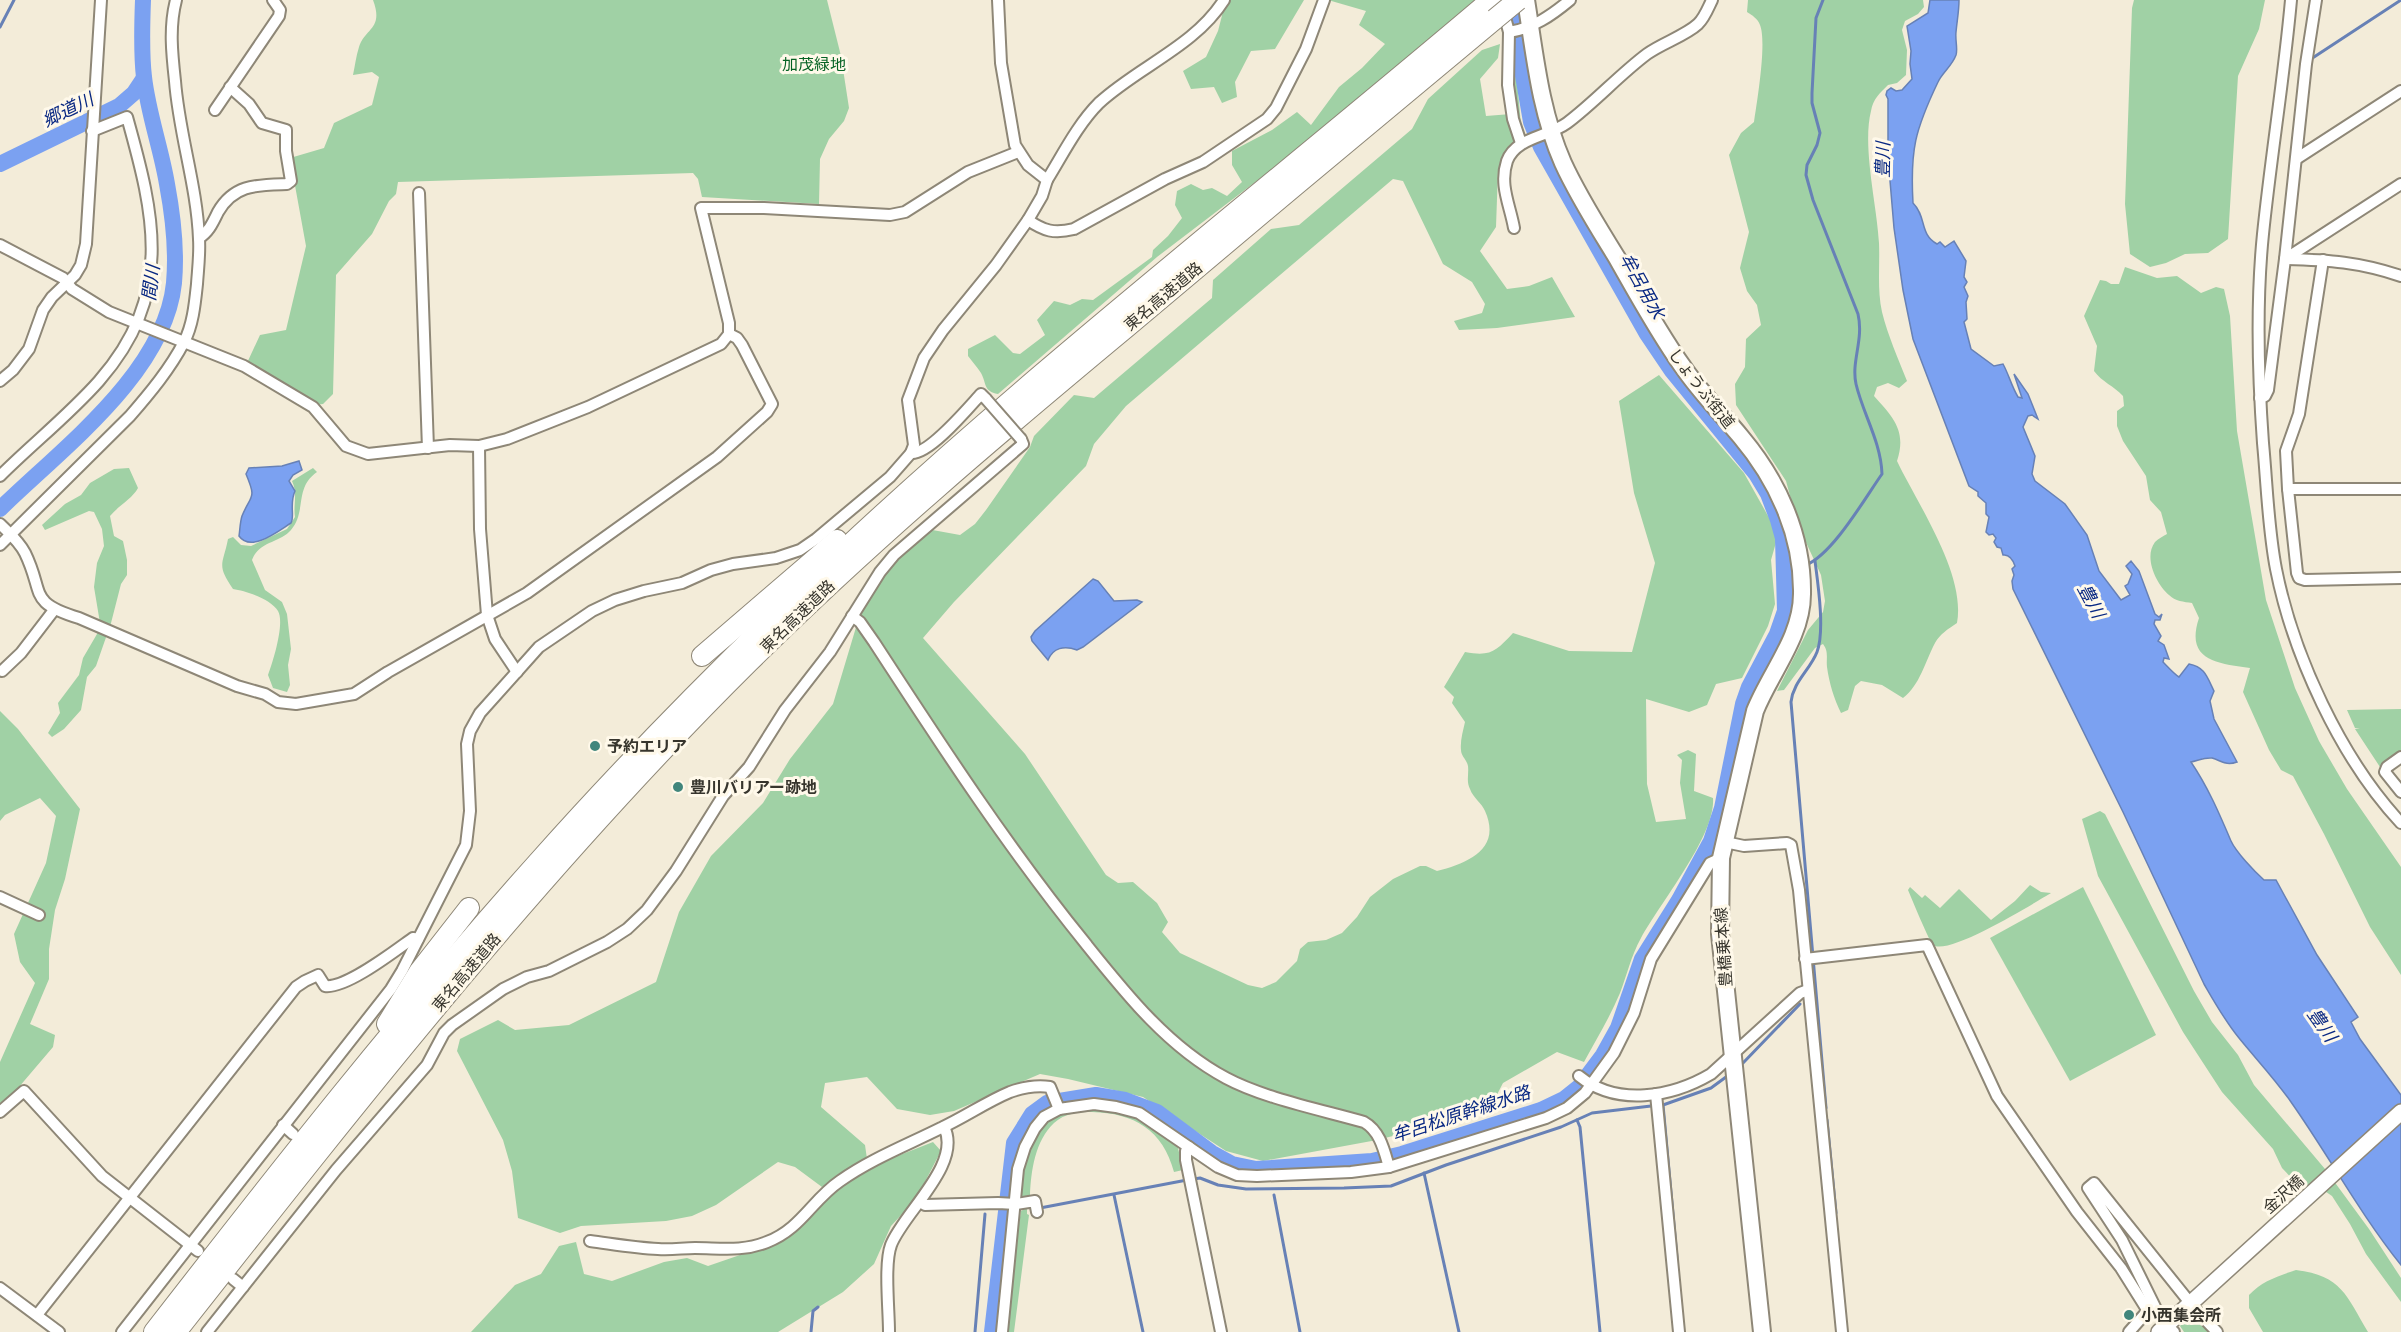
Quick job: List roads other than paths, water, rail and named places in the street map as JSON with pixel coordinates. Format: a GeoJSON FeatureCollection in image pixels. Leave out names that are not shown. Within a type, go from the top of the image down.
{"type":"FeatureCollection","features":[{"type":"Feature","properties":{"kind":"highway","name":"東名高速道路"},"geometry":{"type":"LineString","coordinates":[[176,1332],[318,1152],[550,873],[659,754],[749,662],[875,544],[1008,426],[1506,17],[1518,0]]}},
{"type":"Feature","properties":{"kind":"highway","name":"東名高速道路"},"geometry":{"type":"LineString","coordinates":[[153,1332],[346,1090],[538,861],[646,744],[813,579],[932,470],[1188,251],[1387,89],[1506,17]]}},
{"type":"Feature","properties":{"kind":"highway"},"geometry":{"type":"LineString","coordinates":[[702,656],[870,512],[932,470]]}},
{"type":"Feature","properties":{"kind":"highway"},"geometry":{"type":"LineString","coordinates":[[346,1090],[419,972],[469,908]]}},
{"type":"Feature","properties":{"kind":"main road","name":"しょうぶ街道"},"geometry":{"type":"LineString","coordinates":[[1526,0],[1506,17],[1543,105],[1547,134],[1586,206],[1664,339],[1684,369],[1754,453],[1775,486],[1793,531],[1800,567]]}},
{"type":"Feature","properties":{"kind":"main road","name":"豊橋乗本線"},"geometry":{"type":"LineString","coordinates":[[1762,1332],[1720,934],[1723,850],[1755,711],[1792,637],[1800,615],[1800,567]]}},
{"type":"Feature","properties":{"kind":"main road","name":"金沢橋"},"geometry":{"type":"LineString","coordinates":[[2156,1317],[2190,1303],[2401,1112]]}},
{"type":"Feature","properties":{"kind":"street"},"geometry":{"type":"LineString","coordinates":[[0,381],[13,370],[28,349],[43,310],[52,297],[81,265],[86,244],[101,0]]}},
{"type":"Feature","properties":{"kind":"street"},"geometry":{"type":"LineString","coordinates":[[0,545],[6,530],[130,416],[150,393],[182,341],[195,304],[199,238],[196,203],[176,102],[171,18],[176,0]]}},
{"type":"Feature","properties":{"kind":"street"},"geometry":{"type":"LineString","coordinates":[[215,110],[279,16],[280,10],[273,0]]}},
{"type":"Feature","properties":{"kind":"street"},"geometry":{"type":"LineString","coordinates":[[998,0],[1001,63],[1009,115],[1018,152],[1028,165],[1047,180]]}},
{"type":"Feature","properties":{"kind":"street"},"geometry":{"type":"LineString","coordinates":[[122,1332],[194,1247],[283,1125],[394,992],[466,845],[470,811],[467,744],[470,731],[480,713],[539,647],[561,630],[615,600],[682,583],[711,570],[733,564],[776,558],[800,550],[890,477],[912,453],[914,438],[908,400],[924,358],[1028,220],[1042,196],[1047,180],[1085,119],[1098,104],[1191,35],[1219,8],[1224,0]]}},
{"type":"Feature","properties":{"kind":"street"},"geometry":{"type":"LineString","coordinates":[[1028,220],[1046,232],[1074,229],[1166,179],[1203,162],[1258,126],[1268,118],[1281,99],[1306,49],[1324,0]]}},
{"type":"Feature","properties":{"kind":"street"},"geometry":{"type":"LineString","coordinates":[[1525,142],[1513,118],[1508,85],[1506,17],[1552,15],[1570,0]]}},
{"type":"Feature","properties":{"kind":"street"},"geometry":{"type":"LineString","coordinates":[[1514,228],[1511,211],[1504,196],[1503,178],[1508,160],[1525,142],[1547,134],[1566,123],[1656,48],[1698,23],[1712,0]]}},
{"type":"Feature","properties":{"kind":"street"},"geometry":{"type":"LineString","coordinates":[[2291,0],[2263,236],[2260,398],[2276,568],[2299,652],[2323,704],[2351,755],[2388,809],[2401,823]]}},
{"type":"Feature","properties":{"kind":"street"},"geometry":{"type":"LineString","coordinates":[[2260,398],[2265,396],[2268,390],[2316,0]]}},
{"type":"Feature","properties":{"kind":"street"},"geometry":{"type":"LineString","coordinates":[[199,238],[208,231],[230,195],[239,190],[287,184],[291,181],[286,130],[262,123],[249,104],[230,87]]}},
{"type":"Feature","properties":{"kind":"street"},"geometry":{"type":"LineString","coordinates":[[2296,159],[2401,91]]}},
{"type":"Feature","properties":{"kind":"street"},"geometry":{"type":"LineString","coordinates":[[0,476],[99,381],[138,323],[146,299],[153,256],[147,196],[127,117],[93,130]]}},
{"type":"Feature","properties":{"kind":"street"},"geometry":{"type":"LineString","coordinates":[[0,245],[63,278],[72,289],[110,312],[244,366],[313,407],[346,446],[368,454],[450,445],[479,446],[507,439],[588,406],[721,344],[729,334],[729,323],[701,208],[897,213],[920,204],[968,172],[1018,152]]}},
{"type":"Feature","properties":{"kind":"street"},"geometry":{"type":"LineString","coordinates":[[2285,259],[2401,184]]}},
{"type":"Feature","properties":{"kind":"street"},"geometry":{"type":"LineString","coordinates":[[419,193],[428,448]]}},
{"type":"Feature","properties":{"kind":"street"},"geometry":{"type":"LineString","coordinates":[[2285,259],[2368,265],[2401,276]]}},
{"type":"Feature","properties":{"kind":"street"},"geometry":{"type":"LineString","coordinates":[[2323,260],[2299,414],[2286,451],[2288,489],[2299,578],[2305,580],[2401,578]]}},
{"type":"Feature","properties":{"kind":"street"},"geometry":{"type":"LineString","coordinates":[[6,530],[26,555],[39,594],[54,610],[79,618],[237,686],[265,694],[278,702],[286,704],[354,694],[527,593],[684,482],[717,457],[767,412],[772,404],[742,345],[737,338],[729,334]]}},
{"type":"Feature","properties":{"kind":"street"},"geometry":{"type":"LineString","coordinates":[[207,1332],[336,1170],[427,1065],[441,1029],[503,989],[607,942],[627,929],[647,910],[676,871],[723,796],[749,767],[785,710],[830,652],[880,572],[894,555],[1023,444],[981,394],[944,433],[922,451],[912,453]]}},
{"type":"Feature","properties":{"kind":"street"},"geometry":{"type":"LineString","coordinates":[[479,446],[480,529],[487,615],[495,639],[517,672]]}},
{"type":"Feature","properties":{"kind":"street"},"geometry":{"type":"LineString","coordinates":[[2288,489],[2401,489]]}},
{"type":"Feature","properties":{"kind":"street"},"geometry":{"type":"LineString","coordinates":[[2,671],[21,653],[54,610]]}},
{"type":"Feature","properties":{"kind":"street"},"geometry":{"type":"LineString","coordinates":[[852,616],[860,622],[874,642],[964,781],[1058,910],[1130,998],[1177,1045],[1224,1078],[1244,1087],[1372,1126],[1385,1150],[1389,1165]]}},
{"type":"Feature","properties":{"kind":"street"},"geometry":{"type":"LineString","coordinates":[[2401,758],[2387,767],[2385,772],[2401,792]]}},
{"type":"Feature","properties":{"kind":"street"},"geometry":{"type":"LineString","coordinates":[[1002,1332],[1018,1169],[1025,1147],[1035,1128],[1044,1117],[1059,1107],[1094,1104],[1139,1113],[1218,1167],[1237,1175],[1257,1176],[1351,1172],[1389,1165],[1546,1118],[1567,1108],[1627,1031],[1652,959],[1710,863],[1723,850],[1787,843],[1791,845],[1799,890],[1807,959],[1808,990],[1842,1332]]}},
{"type":"Feature","properties":{"kind":"street"},"geometry":{"type":"LineString","coordinates":[[0,897],[39,915]]}},
{"type":"Feature","properties":{"kind":"street"},"geometry":{"type":"LineString","coordinates":[[37,1315],[296,987],[314,975],[318,975],[325,986],[340,984],[373,967],[413,938],[418,939]]}},
{"type":"Feature","properties":{"kind":"street"},"geometry":{"type":"LineString","coordinates":[[1807,959],[1927,945],[1997,1096],[2077,1212],[2156,1317]]}},
{"type":"Feature","properties":{"kind":"street"},"geometry":{"type":"LineString","coordinates":[[1587,1082],[1618,1095],[1656,1094],[1698,1082],[1711,1074],[1800,993],[1808,990]]}},
{"type":"Feature","properties":{"kind":"street"},"geometry":{"type":"LineString","coordinates":[[590,1241],[668,1250],[693,1248],[740,1250],[787,1233],[802,1220],[821,1197],[838,1182],[864,1165],[944,1127],[1011,1091],[1035,1085],[1050,1087],[1059,1107]]}},
{"type":"Feature","properties":{"kind":"street"},"geometry":{"type":"LineString","coordinates":[[0,1112],[24,1091],[102,1176],[194,1247]]}},
{"type":"Feature","properties":{"kind":"street"},"geometry":{"type":"LineString","coordinates":[[1656,1094],[1679,1332]]}},
{"type":"Feature","properties":{"kind":"street"},"geometry":{"type":"LineString","coordinates":[[283,1125],[293,1134]]}},
{"type":"Feature","properties":{"kind":"street"},"geometry":{"type":"LineString","coordinates":[[889,1332],[889,1253],[901,1225],[930,1188],[945,1156],[948,1139],[944,1127]]}},
{"type":"Feature","properties":{"kind":"street"},"geometry":{"type":"LineString","coordinates":[[1189,1147],[1186,1151],[1186,1160],[1221,1332]]}},
{"type":"Feature","properties":{"kind":"street"},"geometry":{"type":"LineString","coordinates":[[327,1161],[336,1170]]}},
{"type":"Feature","properties":{"kind":"street"},"geometry":{"type":"LineString","coordinates":[[2156,1317],[2122,1240],[2088,1188],[2094,1183],[2190,1303],[2217,1332]]}},
{"type":"Feature","properties":{"kind":"street"},"geometry":{"type":"LineString","coordinates":[[920,1202],[925,1205],[1014,1204],[1035,1201],[1036,1208]]}},
{"type":"Feature","properties":{"kind":"street"},"geometry":{"type":"LineString","coordinates":[[233,1279],[243,1287]]}},
{"type":"Feature","properties":{"kind":"street"},"geometry":{"type":"LineString","coordinates":[[0,1288],[59,1332]]}},
{"type":"Feature","properties":{"kind":"street"},"geometry":{"type":"LineString","coordinates":[[2129,1332],[2156,1317]]}},
{"type":"Feature","properties":{"kind":"water","name":"豊川"},"geometry":{"type":"Polygon","coordinates":[[[1930,0],[1959,0],[1957,53],[1938,82],[1919,127],[1912,168],[1913,203],[1931,240],[1937,244],[1940,242],[1945,247],[1954,241],[1966,261],[1964,277],[1967,282],[1964,287],[1968,296],[1967,319],[1964,322],[1971,349],[1994,366],[2003,364],[2018,397],[2022,398],[2014,374],[2028,394],[2038,419],[2032,415],[2028,416],[2023,427],[2035,456],[2032,474],[2035,481],[2065,504],[2087,535],[2099,571],[2121,600],[2130,595],[2125,586],[2132,574],[2126,566],[2131,561],[2139,571],[2155,614],[2159,617],[2162,614],[2160,620],[2155,620],[2154,624],[2161,636],[2158,641],[2164,645],[2169,659],[2164,658],[2163,662],[2179,677],[2189,664],[2202,670],[2207,677],[2214,691],[2210,701],[2214,719],[2237,762],[2227,763],[2209,758],[2191,762],[2237,850],[2264,880],[2276,880],[2317,955],[2358,1017],[2351,1022],[2360,1039],[2401,1095],[2401,1265],[2372,1226],[2291,1102],[2234,1032],[2204,984],[2123,812],[2013,589],[2012,569],[2015,566],[2009,556],[2003,555],[2001,548],[1997,547],[1993,534],[1989,535],[1986,532],[1989,517],[1986,514],[1986,503],[1978,496],[1978,492],[1969,486],[1913,339],[1894,228],[1886,95],[1891,88],[1896,91],[1902,90],[1912,79],[1907,26],[1928,13],[1930,0]]]}},
{"type":"Feature","properties":{"kind":"water"},"geometry":{"type":"Polygon","coordinates":[[[299,461],[302,470],[293,475],[289,481],[295,491],[292,500],[291,523],[265,539],[244,541],[239,536],[242,516],[252,496],[246,474],[249,468],[282,466],[299,461]]]}},
{"type":"Feature","properties":{"kind":"water"},"geometry":{"type":"Polygon","coordinates":[[[1093,579],[1098,581],[1114,601],[1137,600],[1142,602],[1083,647],[1077,650],[1068,648],[1056,650],[1048,660],[1031,637],[1093,579]]]}},
{"type":"Feature","properties":{"kind":"waterway"},"geometry":{"type":"LineString","coordinates":[[0,27],[14,0]]}},
{"type":"Feature","properties":{"kind":"waterway","name":"間川"},"geometry":{"type":"LineString","coordinates":[[0,509],[79,435],[131,379],[151,348],[166,316],[174,283],[174,233],[164,171],[144,77],[143,0]]}},
{"type":"Feature","properties":{"kind":"waterway","name":"牟呂松原幹線水路"},"geometry":{"type":"LineString","coordinates":[[992,1332],[1014,1143],[1032,1114],[1047,1103],[1096,1095],[1125,1100],[1157,1112],[1212,1153],[1232,1164],[1256,1169],[1372,1161],[1402,1154],[1541,1110],[1564,1099],[1579,1087],[1603,1055],[1618,1028],[1642,959],[1679,900],[1711,841],[1722,808],[1743,704],[1749,687],[1777,634],[1785,611],[1783,538],[1768,494],[1756,474],[1672,371],[1647,334],[1541,147],[1531,122],[1510,0]]}},
{"type":"Feature","properties":{"kind":"waterway"},"geometry":{"type":"LineString","coordinates":[[1806,565],[1827,550],[1882,474],[1875,439],[1856,384],[1855,367],[1860,333],[1858,314],[1813,200],[1806,175],[1807,165],[1820,133],[1812,103],[1812,93],[1816,18],[1823,0]]}},
{"type":"Feature","properties":{"kind":"waterway"},"geometry":{"type":"LineString","coordinates":[[2311,59],[2401,0]]}},
{"type":"Feature","properties":{"kind":"waterway","name":"郷道川"},"geometry":{"type":"LineString","coordinates":[[0,164],[119,106],[134,93],[144,78]]}},
{"type":"Feature","properties":{"kind":"waterway"},"geometry":{"type":"LineString","coordinates":[[1815,561],[1820,607],[1819,643],[1814,658],[1795,688],[1791,702],[1826,1108]]}},
{"type":"Feature","properties":{"kind":"waterway"},"geometry":{"type":"LineString","coordinates":[[1784,568],[1794,567]]}},
{"type":"Feature","properties":{"kind":"waterway"},"geometry":{"type":"LineString","coordinates":[[1743,1063],[1800,1004]]}},
{"type":"Feature","properties":{"kind":"waterway"},"geometry":{"type":"LineString","coordinates":[[1663,1105],[1711,1088],[1726,1077]]}},
{"type":"Feature","properties":{"kind":"waterway"},"geometry":{"type":"LineString","coordinates":[[1663,1105],[1677,1258]]}},
{"type":"Feature","properties":{"kind":"waterway"},"geometry":{"type":"LineString","coordinates":[[1194,1179],[1200,1178],[1218,1185],[1246,1189],[1391,1186],[1446,1165],[1561,1127],[1592,1113],[1651,1106]]}},
{"type":"Feature","properties":{"kind":"waterway"},"geometry":{"type":"LineString","coordinates":[[1577,1120],[1580,1127],[1600,1332]]}},
{"type":"Feature","properties":{"kind":"waterway"},"geometry":{"type":"LineString","coordinates":[[1827,1120],[1836,1213]]}},
{"type":"Feature","properties":{"kind":"waterway"},"geometry":{"type":"LineString","coordinates":[[1424,1173],[1459,1332]]}},
{"type":"Feature","properties":{"kind":"waterway"},"geometry":{"type":"LineString","coordinates":[[1040,1208],[1187,1180]]}},
{"type":"Feature","properties":{"kind":"waterway"},"geometry":{"type":"LineString","coordinates":[[1114,1195],[1143,1332]]}},
{"type":"Feature","properties":{"kind":"waterway"},"geometry":{"type":"LineString","coordinates":[[1274,1195],[1300,1332]]}},
{"type":"Feature","properties":{"kind":"waterway"},"geometry":{"type":"LineString","coordinates":[[975,1332],[985,1214]]}},
{"type":"Feature","properties":{"kind":"waterway"},"geometry":{"type":"LineString","coordinates":[[811,1332],[813,1311],[818,1307]]}},
{"type":"Feature","properties":{"kind":"place","name":"予約エリア"},"geometry":{"type":"Point","coordinates":[595,746]}},
{"type":"Feature","properties":{"kind":"place","name":"豊川バリアー跡地"},"geometry":{"type":"Point","coordinates":[678,787]}},
{"type":"Feature","properties":{"kind":"place","name":"小西集会所"},"geometry":{"type":"Point","coordinates":[2129,1315]}},
{"type":"Feature","properties":{"kind":"park label","name":"加茂緑地"},"geometry":{"type":"Point","coordinates":[814,64]}},
{"type":"Feature","properties":{"kind":"water label","name":"牟呂用水"},"geometry":{"type":"Point","coordinates":[1642,286]}}]}
